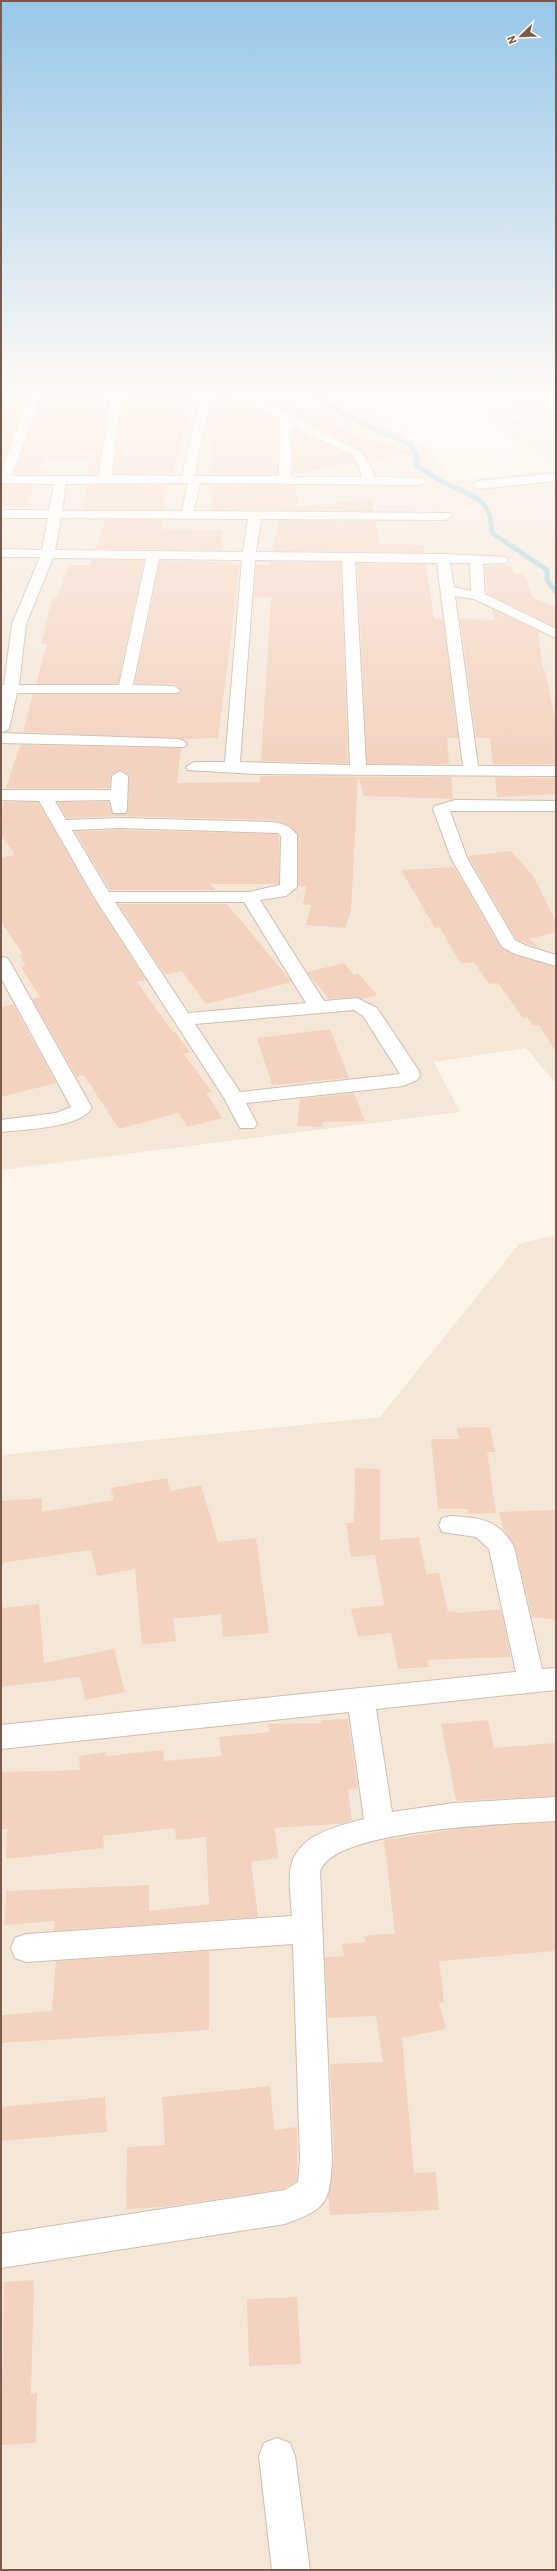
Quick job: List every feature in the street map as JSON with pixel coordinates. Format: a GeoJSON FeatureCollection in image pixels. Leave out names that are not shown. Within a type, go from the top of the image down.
{"type":"FeatureCollection","features":[{"type":"Feature","properties":{"kind":"street"},"geometry":{"type":"LineString","coordinates":[[1,514],[446,516]]}},
{"type":"Feature","properties":{"kind":"street"},"geometry":{"type":"LineString","coordinates":[[1,729],[6,689],[19,624],[48,553],[55,515]]}},
{"type":"Feature","properties":{"kind":"street"},"geometry":{"type":"LineString","coordinates":[[232,766],[249,556],[255,516]]}},
{"type":"Feature","properties":{"kind":"street"},"geometry":{"type":"LineString","coordinates":[[1,553],[501,560]]}},
{"type":"Feature","properties":{"kind":"street"},"geometry":{"type":"LineString","coordinates":[[125,690],[153,555]]}},
{"type":"Feature","properties":{"kind":"street"},"geometry":{"type":"LineString","coordinates":[[348,557],[358,770]]}},
{"type":"Feature","properties":{"kind":"street"},"geometry":{"type":"LineString","coordinates":[[443,558],[471,771]]}},
{"type":"Feature","properties":{"kind":"street"},"geometry":{"type":"LineString","coordinates":[[476,560],[478,596]]}},
{"type":"Feature","properties":{"kind":"street"},"geometry":{"type":"LineString","coordinates":[[446,590],[478,596],[556,634]]}},
{"type":"Feature","properties":{"kind":"street"},"geometry":{"type":"LineString","coordinates":[[6,689],[173,690]]}},
{"type":"Feature","properties":{"kind":"street"},"geometry":{"type":"LineString","coordinates":[[1,738],[179,744]]}},
{"type":"Feature","properties":{"kind":"street"},"geometry":{"type":"LineString","coordinates":[[194,766],[232,766],[258,770],[556,771]]}},
{"type":"Feature","properties":{"kind":"street"},"geometry":{"type":"LineString","coordinates":[[120,776],[118,795],[120,823]]}},
{"type":"Feature","properties":{"kind":"street"},"geometry":{"type":"LineString","coordinates":[[1,795],[118,795]]}},
{"type":"Feature","properties":{"kind":"street"},"geometry":{"type":"LineString","coordinates":[[44,796],[103,897],[184,1019],[234,1098],[247,1124]]}},
{"type":"Feature","properties":{"kind":"street"},"geometry":{"type":"LineString","coordinates":[[556,806],[455,805],[441,809],[459,858],[508,943],[521,950],[556,961]]}},
{"type":"Feature","properties":{"kind":"street"},"geometry":{"type":"LineString","coordinates":[[60,825],[120,823],[283,829],[289,835],[288,887],[280,892],[249,897],[103,897]]}},
{"type":"Feature","properties":{"kind":"street"},"geometry":{"type":"LineString","coordinates":[[249,897],[319,1008]]}},
{"type":"Feature","properties":{"kind":"street"},"geometry":{"type":"LineString","coordinates":[[1,962],[82,1108],[79,1112],[64,1117],[1,1126]]}},
{"type":"Feature","properties":{"kind":"street"},"geometry":{"type":"LineString","coordinates":[[184,1019],[357,1004],[366,1008],[409,1071],[410,1076],[403,1080],[234,1098]]}},
{"type":"Feature","properties":{"kind":"street"},"geometry":{"type":"LineString","coordinates":[[1,1737],[544,1679],[501,1547],[494,1534],[483,1528],[451,1525]]}},
{"type":"Feature","properties":{"kind":"street"},"geometry":{"type":"LineString","coordinates":[[360,1698],[380,1828]]}},
{"type":"Feature","properties":{"kind":"street"},"geometry":{"type":"LineString","coordinates":[[1,2251],[285,2208],[302,2201],[314,2189],[316,2159],[305,1872],[307,1863],[314,1853],[325,1844],[406,1822],[556,1809]]}},
{"type":"Feature","properties":{"kind":"street"},"geometry":{"type":"LineString","coordinates":[[26,1948],[307,1930]]}},
{"type":"Feature","properties":{"kind":"street"},"geometry":{"type":"LineString","coordinates":[[277,2456],[291,2570]]}},
{"type":"Feature","properties":{"kind":"shaded area"},"geometry":{"type":"Polygon","coordinates":[[[1,513],[556,513],[556,1084],[526,1048],[434,1062],[460,1112],[1,1170],[1,513]]]}},
{"type":"Feature","properties":{"kind":"shaded area"},"geometry":{"type":"Polygon","coordinates":[[[556,1235],[556,2570],[1,2570],[1,1455],[380,1417],[519,1244],[556,1235]]]}},
{"type":"Feature","properties":{"kind":"building"},"geometry":{"type":"Polygon","coordinates":[[[105,520],[163,520],[163,529],[222,530],[222,550],[95,549],[105,520]]]}},
{"type":"Feature","properties":{"kind":"building"},"geometry":{"type":"Polygon","coordinates":[[[280,521],[375,521],[380,544],[424,545],[425,552],[272,551],[280,521]]]}},
{"type":"Feature","properties":{"kind":"building"},"geometry":{"type":"Polygon","coordinates":[[[92,560],[144,560],[118,684],[36,684],[47,644],[41,644],[53,597],[57,598],[59,590],[61,590],[68,565],[90,565],[92,560]]]}},
{"type":"Feature","properties":{"kind":"building"},"geometry":{"type":"Polygon","coordinates":[[[160,561],[231,562],[231,565],[240,565],[218,738],[182,739],[23,732],[33,694],[179,694],[181,690],[173,684],[135,684],[160,561]]]}},
{"type":"Feature","properties":{"kind":"building"},"geometry":{"type":"Polygon","coordinates":[[[270,562],[341,562],[348,763],[261,761],[271,598],[254,597],[256,565],[269,565],[270,562]]]}},
{"type":"Feature","properties":{"kind":"building"},"geometry":{"type":"Polygon","coordinates":[[[357,564],[426,564],[434,619],[443,619],[458,738],[447,738],[449,764],[367,764],[357,564]]]}},
{"type":"Feature","properties":{"kind":"building"},"geometry":{"type":"Polygon","coordinates":[[[510,565],[515,574],[524,574],[533,598],[556,607],[556,624],[553,626],[488,594],[485,567],[510,565]]]}},
{"type":"Feature","properties":{"kind":"building"},"geometry":{"type":"Polygon","coordinates":[[[492,609],[540,632],[538,633],[543,670],[545,670],[556,724],[556,764],[493,764],[490,738],[476,738],[460,619],[495,620],[492,609]]]}},
{"type":"Feature","properties":{"kind":"building"},"geometry":{"type":"Polygon","coordinates":[[[20,745],[181,748],[177,783],[260,782],[260,776],[451,777],[453,799],[364,796],[358,777],[351,911],[345,928],[306,925],[311,905],[303,904],[306,886],[298,886],[298,835],[290,826],[272,820],[120,816],[67,818],[58,802],[109,802],[112,814],[126,814],[128,810],[129,775],[121,770],[111,775],[110,788],[6,788],[20,745]]]}},
{"type":"Feature","properties":{"kind":"building"},"geometry":{"type":"Polygon","coordinates":[[[495,777],[556,778],[556,794],[497,797],[495,777]]]}},
{"type":"Feature","properties":{"kind":"building"},"geometry":{"type":"Polygon","coordinates":[[[3,802],[38,802],[93,898],[146,980],[137,982],[173,1032],[175,1032],[190,1052],[184,1054],[212,1092],[206,1093],[222,1118],[188,1127],[178,1113],[119,1129],[84,1075],[77,1077],[32,999],[40,997],[21,967],[26,966],[19,955],[23,954],[1,922],[1,858],[15,855],[1,835],[3,802]]]}},
{"type":"Feature","properties":{"kind":"building"},"geometry":{"type":"Polygon","coordinates":[[[120,830],[277,834],[279,837],[279,884],[210,884],[216,890],[110,890],[75,831],[120,830]]]}},
{"type":"Feature","properties":{"kind":"building"},"geometry":{"type":"Polygon","coordinates":[[[511,851],[534,877],[556,922],[556,932],[529,939],[540,948],[516,939],[468,856],[511,851]]]}},
{"type":"Feature","properties":{"kind":"building"},"geometry":{"type":"Polygon","coordinates":[[[454,867],[501,948],[515,955],[556,967],[556,1052],[539,1025],[533,1026],[527,1017],[523,1018],[498,983],[489,984],[474,962],[461,964],[445,937],[449,936],[445,936],[439,927],[435,928],[401,870],[454,867]]]}},
{"type":"Feature","properties":{"kind":"building"},"geometry":{"type":"Polygon","coordinates":[[[118,904],[227,904],[292,982],[206,1004],[182,971],[165,975],[118,904]]]}},
{"type":"Feature","properties":{"kind":"building"},"geometry":{"type":"Polygon","coordinates":[[[344,963],[354,975],[358,973],[377,995],[362,999],[357,997],[329,999],[307,972],[344,963]]]}},
{"type":"Feature","properties":{"kind":"building"},"geometry":{"type":"Polygon","coordinates":[[[13,1004],[56,1083],[1,1097],[1,1007],[13,1004]]]}},
{"type":"Feature","properties":{"kind":"building"},"geometry":{"type":"Polygon","coordinates":[[[330,1029],[349,1078],[272,1085],[257,1038],[330,1029]]]}},
{"type":"Feature","properties":{"kind":"building"},"geometry":{"type":"Polygon","coordinates":[[[354,1093],[365,1121],[323,1122],[322,1127],[297,1126],[300,1099],[354,1093]]]}},
{"type":"Feature","properties":{"kind":"building"},"geometry":{"type":"Polygon","coordinates":[[[490,1427],[495,1452],[487,1452],[496,1513],[468,1514],[468,1509],[438,1509],[431,1439],[459,1439],[457,1428],[490,1427]]]}},
{"type":"Feature","properties":{"kind":"building"},"geometry":{"type":"Polygon","coordinates":[[[355,1468],[380,1469],[380,1540],[419,1537],[426,1574],[439,1573],[448,1612],[456,1611],[457,1613],[501,1609],[511,1657],[427,1660],[429,1667],[398,1669],[391,1633],[358,1637],[351,1609],[384,1605],[375,1555],[351,1557],[346,1523],[354,1523],[355,1468]]]}},
{"type":"Feature","properties":{"kind":"building"},"geometry":{"type":"Polygon","coordinates":[[[167,1478],[170,1491],[201,1485],[218,1542],[256,1538],[269,1633],[223,1637],[221,1614],[173,1619],[176,1641],[142,1645],[135,1569],[97,1576],[91,1550],[1,1563],[1,1501],[42,1498],[42,1512],[114,1500],[111,1488],[167,1478]]]}},
{"type":"Feature","properties":{"kind":"building"},"geometry":{"type":"Polygon","coordinates":[[[556,1510],[556,1620],[532,1617],[515,1547],[503,1529],[499,1512],[556,1510]]]}},
{"type":"Feature","properties":{"kind":"building"},"geometry":{"type":"Polygon","coordinates":[[[39,1604],[44,1663],[114,1649],[125,1692],[85,1700],[80,1677],[1,1687],[1,1608],[39,1604]]]}},
{"type":"Feature","properties":{"kind":"building"},"geometry":{"type":"Polygon","coordinates":[[[348,1719],[358,1789],[348,1790],[352,1821],[340,1824],[274,1828],[279,1858],[251,1862],[258,1917],[54,1931],[55,1921],[5,1925],[6,1891],[149,1885],[149,1911],[209,1904],[206,1837],[176,1840],[175,1828],[103,1836],[104,1848],[6,1859],[7,1829],[1,1829],[1,1772],[80,1770],[79,1756],[106,1752],[106,1756],[163,1750],[164,1761],[222,1756],[219,1737],[269,1732],[268,1724],[321,1723],[321,1720],[348,1719]]]}},
{"type":"Feature","properties":{"kind":"building"},"geometry":{"type":"Polygon","coordinates":[[[488,1720],[494,1748],[556,1743],[556,1796],[456,1801],[441,1724],[488,1720]]]}},
{"type":"Feature","properties":{"kind":"building"},"geometry":{"type":"Polygon","coordinates":[[[556,1822],[556,1951],[439,1961],[444,2002],[439,2003],[446,2029],[402,2038],[414,2173],[436,2172],[439,2210],[330,2215],[328,2196],[334,2159],[330,2064],[383,2062],[376,2016],[328,2018],[325,1957],[344,1956],[342,1944],[366,1942],[364,1936],[395,1933],[384,1840],[466,1828],[556,1822]]]}},
{"type":"Feature","properties":{"kind":"building"},"geometry":{"type":"Polygon","coordinates":[[[209,1951],[209,2030],[1,2043],[1,2015],[52,2011],[56,1961],[209,1951]]]}},
{"type":"Feature","properties":{"kind":"building"},"geometry":{"type":"Polygon","coordinates":[[[270,2086],[274,2130],[297,2127],[297,2181],[284,2189],[164,2207],[126,2209],[127,2147],[165,2145],[162,2097],[270,2086]]]}},
{"type":"Feature","properties":{"kind":"building"},"geometry":{"type":"Polygon","coordinates":[[[105,2097],[107,2132],[1,2141],[1,2107],[105,2097]]]}},
{"type":"Feature","properties":{"kind":"building"},"geometry":{"type":"Polygon","coordinates":[[[34,2280],[31,2394],[37,2393],[36,2443],[1,2445],[4,2282],[34,2280]]]}},
{"type":"Feature","properties":{"kind":"building"},"geometry":{"type":"Polygon","coordinates":[[[297,2297],[301,2364],[249,2366],[247,2299],[297,2297]]]}},
{"type":"Feature","properties":{"kind":"waterway"},"geometry":{"type":"LineString","coordinates":[[488,513],[492,533],[547,570],[547,580],[556,592]]}}]}
